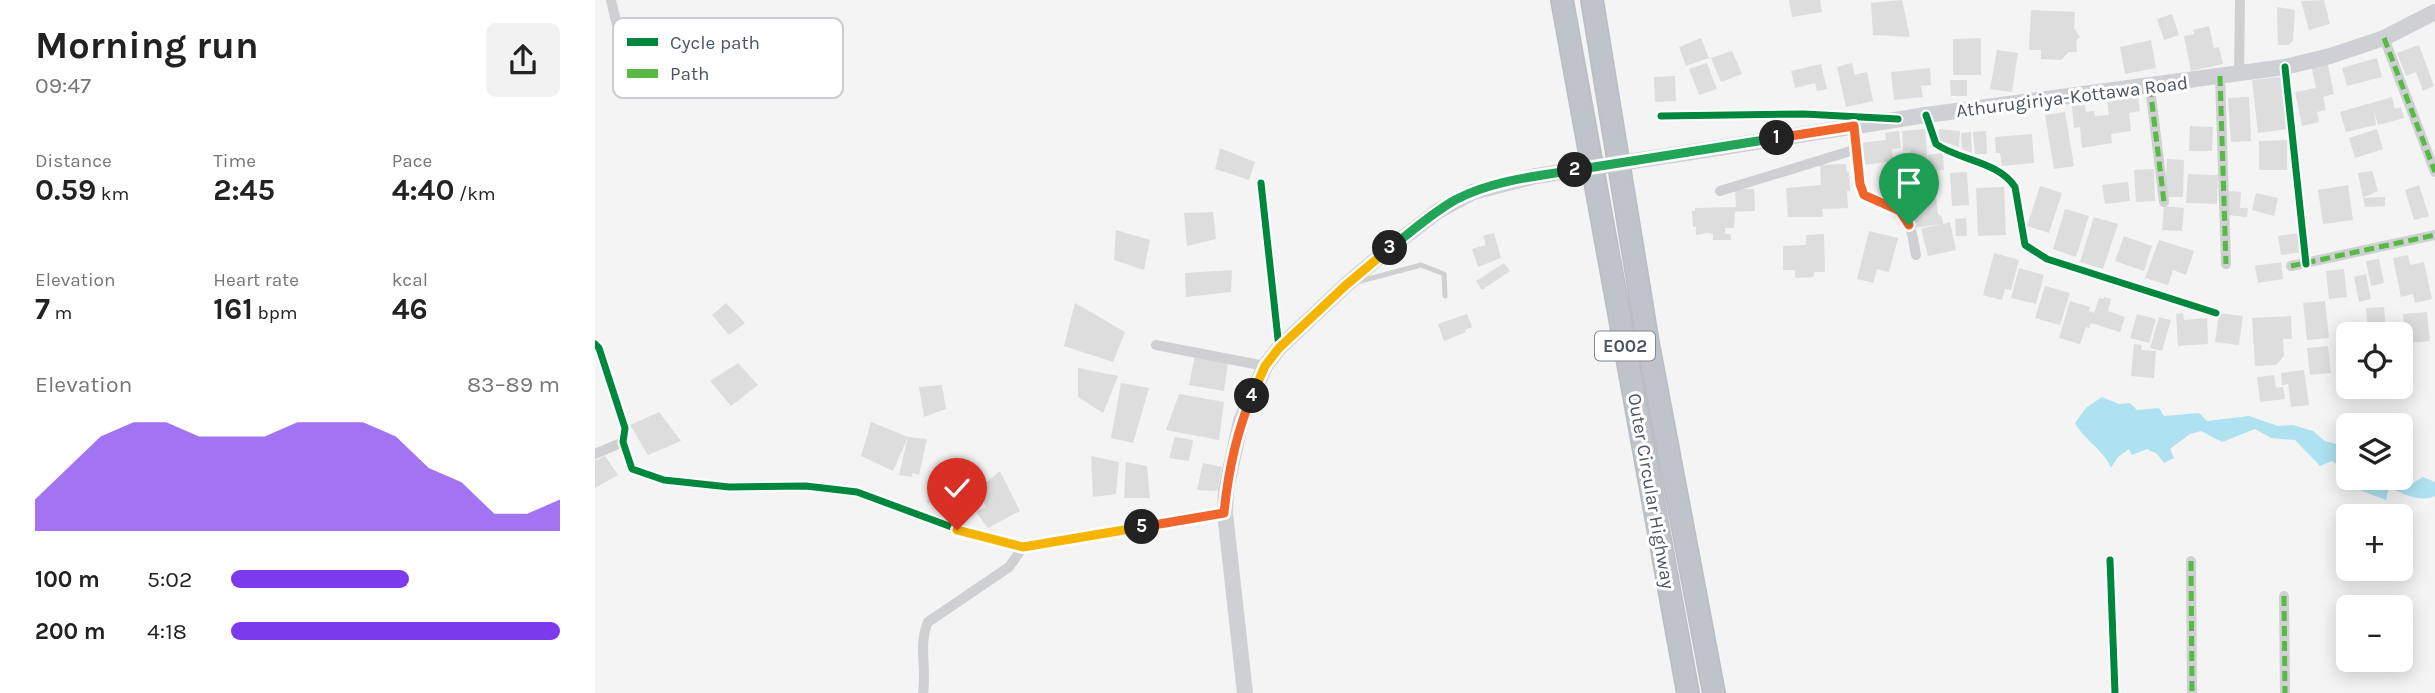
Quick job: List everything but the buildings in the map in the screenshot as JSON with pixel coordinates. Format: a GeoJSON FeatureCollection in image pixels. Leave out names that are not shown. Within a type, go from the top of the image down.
{"type":"FeatureCollection","features":[{"type":"Feature","properties":{"kind":"highway","name":"Outer Circular Highway"},"geometry":{"type":"LineString","coordinates":[[1562,0],[1688,693]]}},
{"type":"Feature","properties":{"kind":"highway","name":"Outer Circular Highway"},"geometry":{"type":"LineString","coordinates":[[1592,0],[1648,343],[1714,693]]}},
{"type":"Feature","properties":{"kind":"main road","name":"Athurugiriya-Kottawa Road"},"geometry":{"type":"LineString","coordinates":[[1244,693],[1224,513],[1226,489],[1241,421],[1265,366],[1279,348],[1386,251],[1455,201],[1473,192],[1536,176],[1898,119],[2285,67],[2385,38],[2435,12]]}},
{"type":"Feature","properties":{"kind":"street"},"geometry":{"type":"LineString","coordinates":[[611,0],[615,18]]}},
{"type":"Feature","properties":{"kind":"street"},"geometry":{"type":"LineString","coordinates":[[2239,75],[2240,0]]}},
{"type":"Feature","properties":{"kind":"street"},"geometry":{"type":"LineString","coordinates":[[2385,38],[2435,172]]}},
{"type":"Feature","properties":{"kind":"street"},"geometry":{"type":"LineString","coordinates":[[2285,67],[2306,264]]}},
{"type":"Feature","properties":{"kind":"street"},"geometry":{"type":"LineString","coordinates":[[2220,76],[2226,264]]}},
{"type":"Feature","properties":{"kind":"street"},"geometry":{"type":"LineString","coordinates":[[2150,87],[2164,202]]}},
{"type":"Feature","properties":{"kind":"street"},"geometry":{"type":"LineString","coordinates":[[1661,116],[1804,114],[1898,119]]}},
{"type":"Feature","properties":{"kind":"street"},"geometry":{"type":"LineString","coordinates":[[1926,115],[1936,144],[2010,179],[2015,187],[2025,245],[2033,252],[2047,259],[2216,313]]}},
{"type":"Feature","properties":{"kind":"street"},"geometry":{"type":"LineString","coordinates":[[1854,126],[1860,184],[1864,195],[1900,211],[1905,216],[1916,255]]}},
{"type":"Feature","properties":{"kind":"street"},"geometry":{"type":"LineString","coordinates":[[1720,191],[1857,149]]}},
{"type":"Feature","properties":{"kind":"street"},"geometry":{"type":"LineString","coordinates":[[1261,183],[1279,348]]}},
{"type":"Feature","properties":{"kind":"street"},"geometry":{"type":"LineString","coordinates":[[2291,266],[2435,235]]}},
{"type":"Feature","properties":{"kind":"street"},"geometry":{"type":"LineString","coordinates":[[595,344],[599,348],[625,428],[624,442],[632,469],[664,480],[729,487],[806,486],[857,492],[957,530],[1023,547],[1224,513]]}},
{"type":"Feature","properties":{"kind":"street"},"geometry":{"type":"LineString","coordinates":[[1156,345],[1265,366]]}},
{"type":"Feature","properties":{"kind":"street"},"geometry":{"type":"LineString","coordinates":[[595,454],[624,442]]}},
{"type":"Feature","properties":{"kind":"street"},"geometry":{"type":"LineString","coordinates":[[923,693],[923,633],[928,622],[1009,567],[1023,547]]}},
{"type":"Feature","properties":{"kind":"street"},"geometry":{"type":"LineString","coordinates":[[2111,560],[2115,693]]}},
{"type":"Feature","properties":{"kind":"street"},"geometry":{"type":"LineString","coordinates":[[2191,561],[2192,693]]}},
{"type":"Feature","properties":{"kind":"street"},"geometry":{"type":"LineString","coordinates":[[2284,596],[2285,693]]}},
{"type":"Feature","properties":{"kind":"lane"},"geometry":{"type":"LineString","coordinates":[[1346,285],[1421,265],[1444,274],[1445,296]]}},
{"type":"Feature","properties":{"kind":"water"},"geometry":{"type":"Polygon","coordinates":[[[2102,397],[2119,404],[2130,403],[2137,410],[2159,408],[2164,416],[2199,413],[2207,421],[2249,416],[2278,426],[2293,425],[2313,431],[2325,441],[2336,444],[2336,464],[2332,461],[2320,466],[2295,440],[2271,438],[2255,429],[2222,442],[2201,431],[2190,434],[2170,449],[2174,458],[2164,463],[2157,454],[2147,449],[2132,455],[2129,449],[2118,457],[2111,468],[2075,423],[2087,407],[2102,397]]]}},
{"type":"Feature","properties":{"kind":"water"},"geometry":{"type":"Polygon","coordinates":[[[2423,477],[2435,482],[2435,496],[2423,499],[2395,490],[2413,490],[2413,483],[2423,477]]]}},
{"type":"Feature","properties":{"kind":"water"},"geometry":{"type":"Polygon","coordinates":[[[2360,490],[2388,490],[2386,500],[2360,490]]]}},
{"type":"Feature","properties":{"kind":"marked path"},"geometry":{"type":"LineString","coordinates":[[2384,38],[2435,172]]}},
{"type":"Feature","properties":{"kind":"marked path"},"geometry":{"type":"LineString","coordinates":[[2220,76],[2226,264]]}},
{"type":"Feature","properties":{"kind":"marked path"},"geometry":{"type":"LineString","coordinates":[[2150,87],[2164,202]]}},
{"type":"Feature","properties":{"kind":"marked path"},"geometry":{"type":"LineString","coordinates":[[2291,266],[2435,235]]}},
{"type":"Feature","properties":{"kind":"marked path"},"geometry":{"type":"LineString","coordinates":[[2191,561],[2192,693]]}},
{"type":"Feature","properties":{"kind":"marked path"},"geometry":{"type":"LineString","coordinates":[[2284,596],[2285,693]]}},
{"type":"Feature","properties":{"kind":"cycle path"},"geometry":{"type":"LineString","coordinates":[[2285,67],[2306,264]]}},
{"type":"Feature","properties":{"kind":"cycle path"},"geometry":{"type":"LineString","coordinates":[[1661,116],[1804,114],[1898,119]]}},
{"type":"Feature","properties":{"kind":"cycle path"},"geometry":{"type":"LineString","coordinates":[[1926,115],[1936,144],[1989,166],[2008,178],[2015,187],[2025,245],[2047,259],[2216,313]]}},
{"type":"Feature","properties":{"kind":"cycle path"},"geometry":{"type":"LineString","coordinates":[[1261,183],[1279,348]]}},
{"type":"Feature","properties":{"kind":"cycle path"},"geometry":{"type":"LineString","coordinates":[[595,344],[599,348],[625,428],[623,442],[632,469],[664,480],[729,487],[806,486],[857,492],[957,529],[1023,547],[1225,513]]}},
{"type":"Feature","properties":{"kind":"cycle path"},"geometry":{"type":"LineString","coordinates":[[2110,560],[2115,693]]}},
{"type":"Feature","properties":{"kind":"route"},"geometry":{"type":"LineString","coordinates":[[957,530],[1023,547],[1224,513],[1226,489],[1241,421],[1265,366],[1308,319],[1386,251],[1439,211],[1473,192],[1536,176],[1854,126],[1861,190],[1875,201],[1900,211],[1909,225]]}}]}
